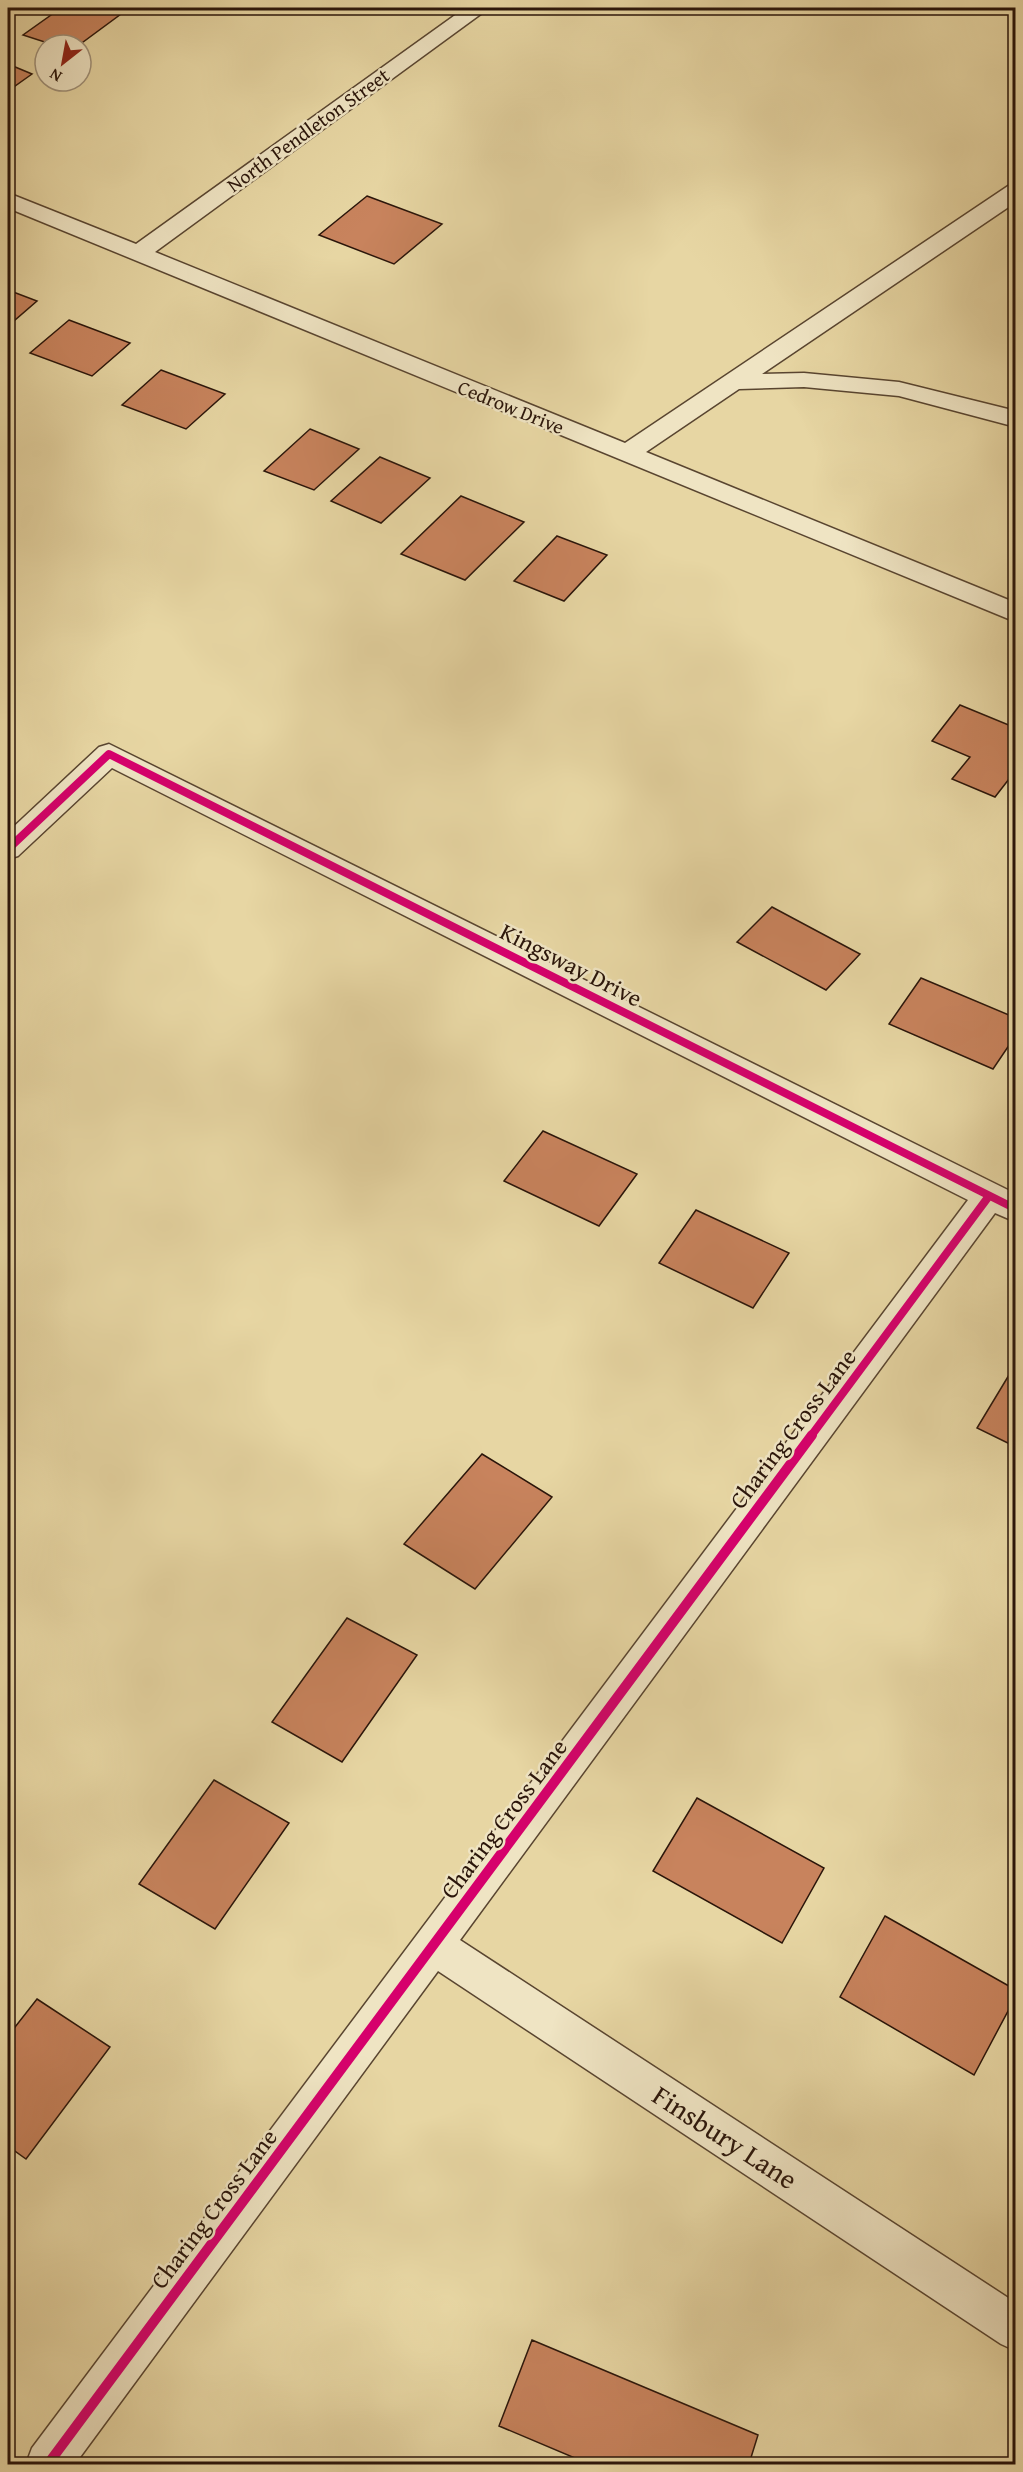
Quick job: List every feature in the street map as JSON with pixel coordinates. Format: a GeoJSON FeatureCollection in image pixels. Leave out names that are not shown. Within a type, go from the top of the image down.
{"type":"FeatureCollection","features":[{"type":"Feature","properties":{"kind":"street","name":"North Pendleton Street"},"geometry":{"type":"LineString","coordinates":[[138,253],[478,8]]}},
{"type":"Feature","properties":{"kind":"street"},"geometry":{"type":"LineString","coordinates":[[626,454],[1016,191]]}},
{"type":"Feature","properties":{"kind":"street","name":"Cedrow Drive"},"geometry":{"type":"LineString","coordinates":[[8,200],[1016,613]]}},
{"type":"Feature","properties":{"kind":"street"},"geometry":{"type":"LineString","coordinates":[[731,382],[804,380],[899,389],[1016,419]]}},
{"type":"Feature","properties":{"kind":"street","name":"Kingsway Drive"},"geometry":{"type":"LineString","coordinates":[[8,849],[110,754],[1002,1203]]}},
{"type":"Feature","properties":{"kind":"street","name":"Charing Cross Lane"},"geometry":{"type":"LineString","coordinates":[[48,2464],[434,1946],[1002,1203]]}},
{"type":"Feature","properties":{"kind":"street","name":"Finsbury Lane"},"geometry":{"type":"LineString","coordinates":[[434,1946],[1016,2329]]}},
{"type":"Feature","properties":{"kind":"building"},"geometry":{"type":"Polygon","coordinates":[[[61,8],[102,8],[121,14],[93,35],[33,33],[33,38],[23,35],[61,8]]]}},
{"type":"Feature","properties":{"kind":"building"},"geometry":{"type":"Polygon","coordinates":[[[8,64],[32,74],[8,91],[8,64]]]}},
{"type":"Feature","properties":{"kind":"building"},"geometry":{"type":"Polygon","coordinates":[[[367,196],[442,224],[394,264],[319,235],[367,196]]]}},
{"type":"Feature","properties":{"kind":"building"},"geometry":{"type":"Polygon","coordinates":[[[8,290],[37,301],[8,326],[8,290]]]}},
{"type":"Feature","properties":{"kind":"building"},"geometry":{"type":"Polygon","coordinates":[[[69,320],[130,343],[92,376],[30,353],[69,320]]]}},
{"type":"Feature","properties":{"kind":"building"},"geometry":{"type":"Polygon","coordinates":[[[161,370],[225,394],[186,429],[122,405],[161,370]]]}},
{"type":"Feature","properties":{"kind":"building"},"geometry":{"type":"Polygon","coordinates":[[[310,429],[359,449],[314,490],[264,471],[310,429]]]}},
{"type":"Feature","properties":{"kind":"building"},"geometry":{"type":"Polygon","coordinates":[[[380,457],[430,478],[381,523],[331,501],[380,457]]]}},
{"type":"Feature","properties":{"kind":"building"},"geometry":{"type":"Polygon","coordinates":[[[461,496],[524,522],[465,580],[401,554],[461,496]]]}},
{"type":"Feature","properties":{"kind":"building"},"geometry":{"type":"Polygon","coordinates":[[[557,536],[607,555],[564,601],[514,581],[557,536]]]}},
{"type":"Feature","properties":{"kind":"building"},"geometry":{"type":"Polygon","coordinates":[[[960,705],[1016,728],[1016,770],[995,797],[952,779],[970,757],[932,741],[960,705]]]}},
{"type":"Feature","properties":{"kind":"building"},"geometry":{"type":"Polygon","coordinates":[[[772,907],[860,954],[826,990],[737,942],[772,907]]]}},
{"type":"Feature","properties":{"kind":"building"},"geometry":{"type":"Polygon","coordinates":[[[921,978],[1016,1018],[1016,1035],[993,1069],[889,1024],[921,978]]]}},
{"type":"Feature","properties":{"kind":"building"},"geometry":{"type":"Polygon","coordinates":[[[543,1131],[637,1174],[599,1226],[504,1181],[543,1131]]]}},
{"type":"Feature","properties":{"kind":"building"},"geometry":{"type":"Polygon","coordinates":[[[696,1210],[789,1253],[753,1308],[659,1263],[696,1210]]]}},
{"type":"Feature","properties":{"kind":"building"},"geometry":{"type":"Polygon","coordinates":[[[1009,1375],[1016,1377],[1016,1447],[977,1428],[1009,1375]]]}},
{"type":"Feature","properties":{"kind":"building"},"geometry":{"type":"Polygon","coordinates":[[[482,1454],[552,1497],[475,1589],[404,1544],[482,1454]]]}},
{"type":"Feature","properties":{"kind":"building"},"geometry":{"type":"Polygon","coordinates":[[[347,1618],[417,1655],[342,1762],[272,1722],[347,1618]]]}},
{"type":"Feature","properties":{"kind":"building"},"geometry":{"type":"Polygon","coordinates":[[[214,1780],[289,1823],[215,1929],[139,1884],[214,1780]]]}},
{"type":"Feature","properties":{"kind":"building"},"geometry":{"type":"Polygon","coordinates":[[[697,1798],[824,1868],[782,1943],[653,1871],[697,1798]]]}},
{"type":"Feature","properties":{"kind":"building"},"geometry":{"type":"Polygon","coordinates":[[[885,1916],[1016,1990],[1016,1996],[974,2075],[840,1997],[885,1916]]]}},
{"type":"Feature","properties":{"kind":"building"},"geometry":{"type":"Polygon","coordinates":[[[37,1999],[110,2047],[26,2159],[8,2146],[8,2036],[37,1999]]]}},
{"type":"Feature","properties":{"kind":"building"},"geometry":{"type":"Polygon","coordinates":[[[532,2340],[758,2435],[749,2464],[589,2464],[499,2426],[532,2340]]]}},
{"type":"Feature","properties":{"kind":"cycle path"},"geometry":{"type":"LineString","coordinates":[[8,849],[109,754],[1016,1209]]}},
{"type":"Feature","properties":{"kind":"cycle path"},"geometry":{"type":"LineString","coordinates":[[48,2464],[989,1196]]}}]}
